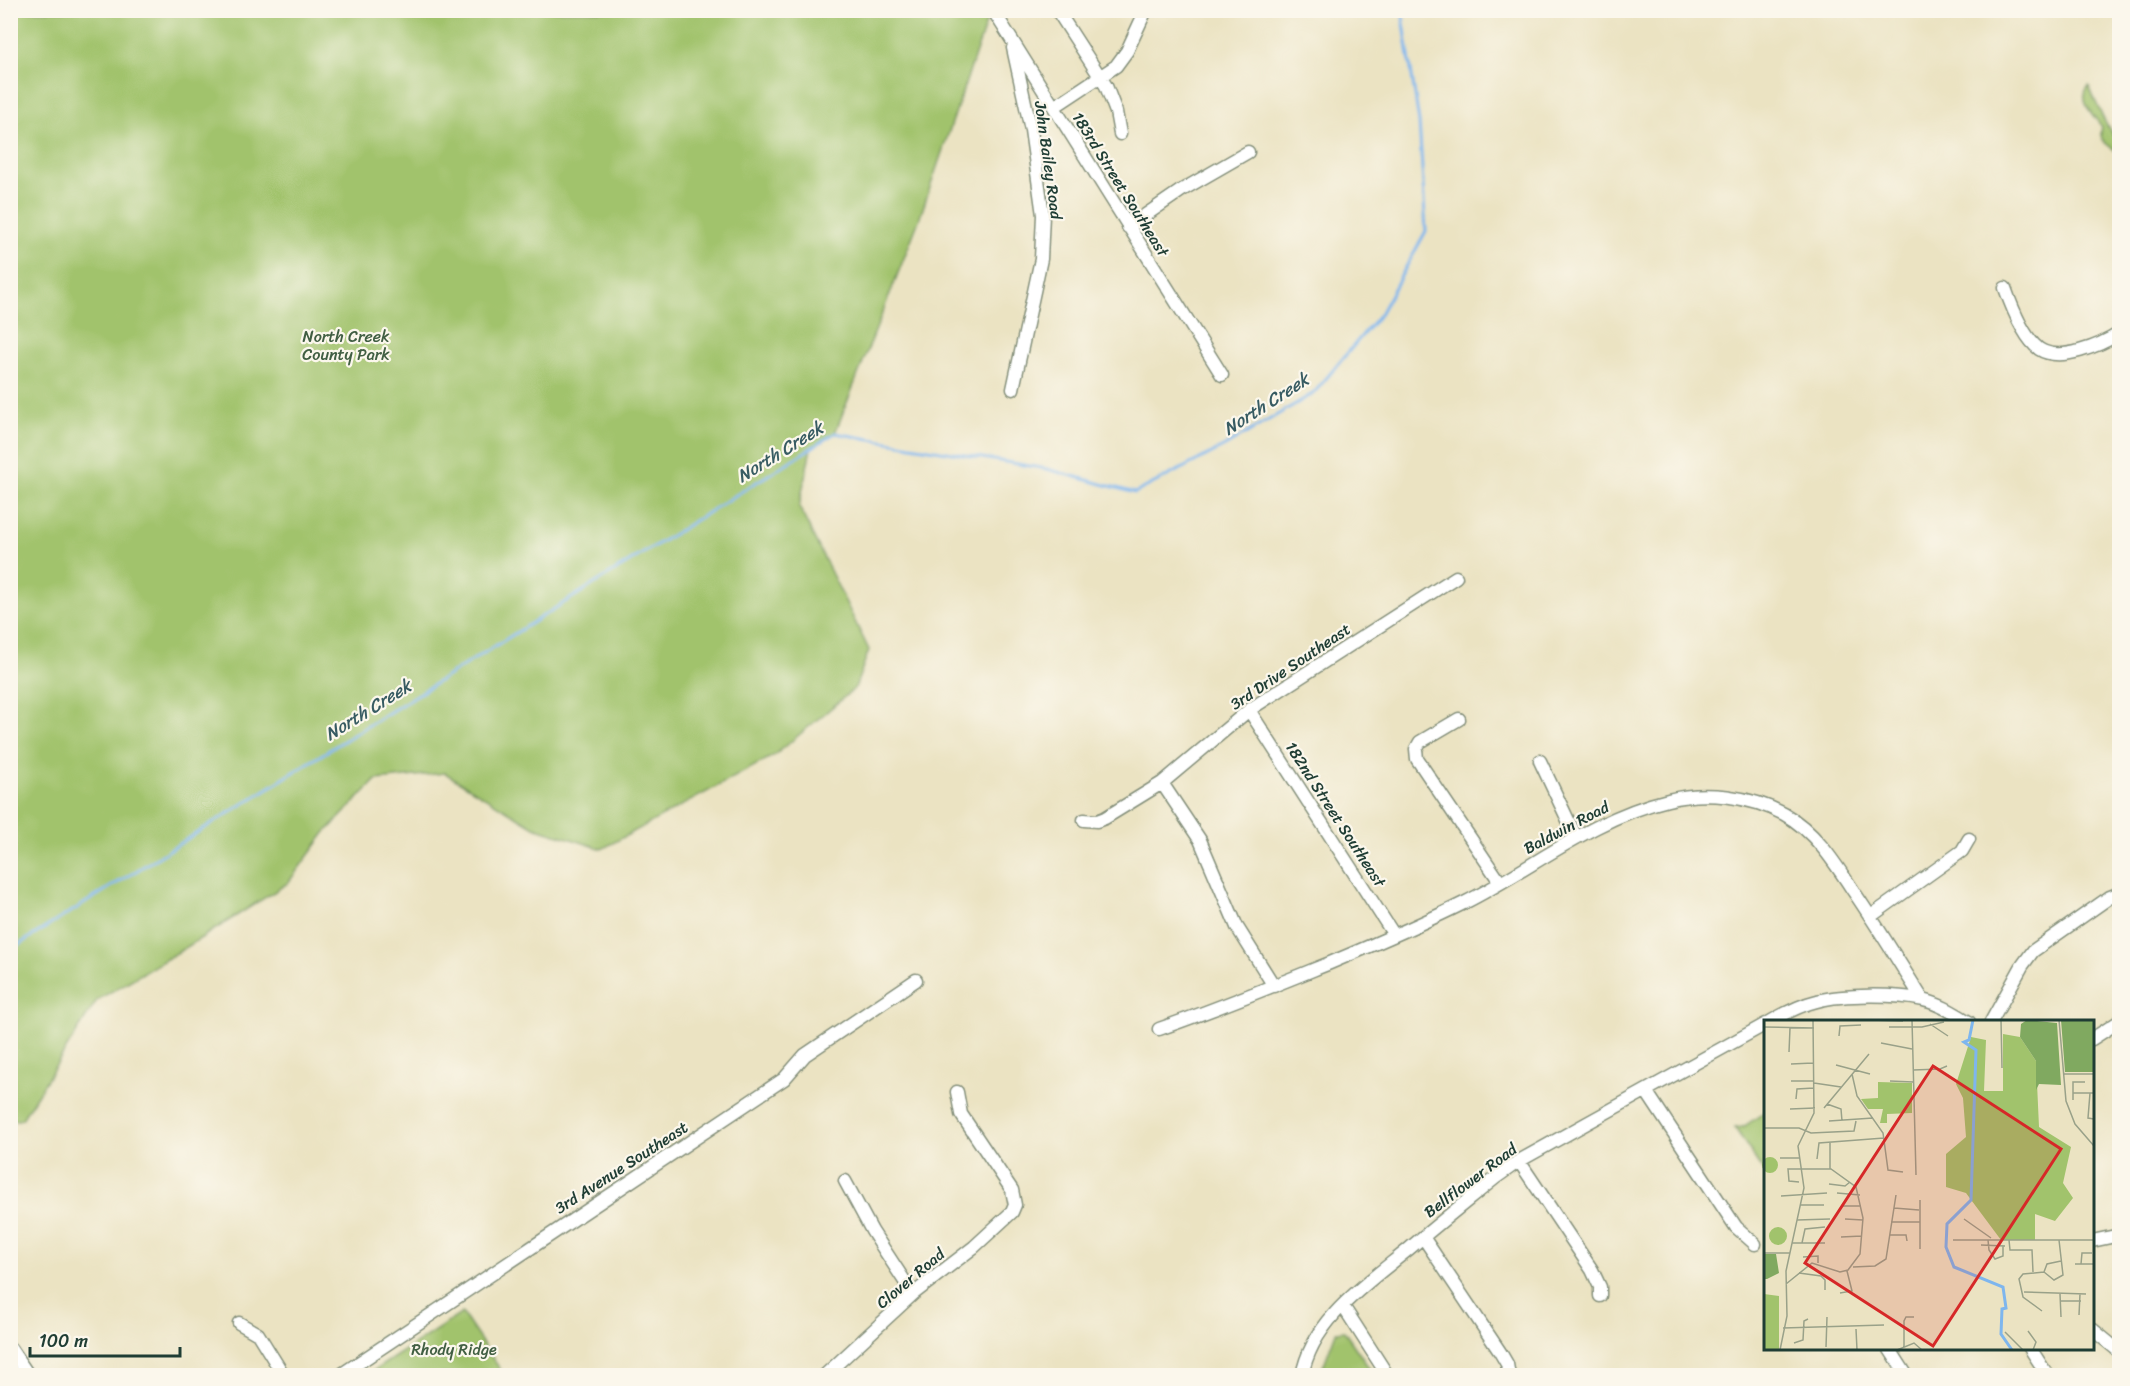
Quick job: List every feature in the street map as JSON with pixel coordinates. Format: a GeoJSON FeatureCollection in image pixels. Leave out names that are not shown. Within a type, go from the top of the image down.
{"type":"FeatureCollection","features":[{"type":"Feature","properties":{"kind":"street","name":"183rd Street Southeast"},"geometry":{"type":"LineString","coordinates":[[993,10],[1222,375]]}},
{"type":"Feature","properties":{"kind":"street"},"geometry":{"type":"LineString","coordinates":[[1057,10],[1106,86],[1116,112],[1120,134]]}},
{"type":"Feature","properties":{"kind":"street"},"geometry":{"type":"LineString","coordinates":[[1054,107],[1116,66],[1146,10]]}},
{"type":"Feature","properties":{"kind":"street","name":"John Bailey Road"},"geometry":{"type":"LineString","coordinates":[[1012,41],[1031,130],[1043,214],[1041,259],[1013,390]]}},
{"type":"Feature","properties":{"kind":"street"},"geometry":{"type":"LineString","coordinates":[[1128,227],[1182,190],[1248,152]]}},
{"type":"Feature","properties":{"kind":"street"},"geometry":{"type":"LineString","coordinates":[[2005,288],[2012,307],[2029,336],[2040,349],[2059,354],[2087,349],[2120,333]]}},
{"type":"Feature","properties":{"kind":"street","name":"3rd Drive Southeast"},"geometry":{"type":"LineString","coordinates":[[1084,820],[1097,821],[1106,818],[1162,783],[1249,710],[1456,577]]}},
{"type":"Feature","properties":{"kind":"street","name":"182nd Street Southeast"},"geometry":{"type":"LineString","coordinates":[[1249,710],[1394,935]]}},
{"type":"Feature","properties":{"kind":"street"},"geometry":{"type":"LineString","coordinates":[[1460,719],[1420,742],[1416,749],[1417,759],[1500,882]]}},
{"type":"Feature","properties":{"kind":"street"},"geometry":{"type":"LineString","coordinates":[[1540,761],[1576,837]]}},
{"type":"Feature","properties":{"kind":"street"},"geometry":{"type":"LineString","coordinates":[[1162,783],[1200,840],[1237,927],[1274,986]]}},
{"type":"Feature","properties":{"kind":"street","name":"Baldwin Road"},"geometry":{"type":"LineString","coordinates":[[1159,1029],[1223,1007],[1394,935],[1464,903],[1576,837],[1640,808],[1685,796],[1714,795],[1755,803],[1785,814],[1812,836],[1833,860],[1923,1000]]}},
{"type":"Feature","properties":{"kind":"street"},"geometry":{"type":"LineString","coordinates":[[1870,916],[1962,851],[1969,839]]}},
{"type":"Feature","properties":{"kind":"street"},"geometry":{"type":"LineString","coordinates":[[1992,1020],[2032,951],[2110,897],[2120,893]]}},
{"type":"Feature","properties":{"kind":"street","name":"3rd Avenue Southeast"},"geometry":{"type":"LineString","coordinates":[[339,1376],[784,1079],[805,1055],[916,980]]}},
{"type":"Feature","properties":{"kind":"street"},"geometry":{"type":"LineString","coordinates":[[1774,1020],[1802,1006],[1829,998],[1870,996],[1923,1000],[1942,1006],[1966,1020]]}},
{"type":"Feature","properties":{"kind":"street"},"geometry":{"type":"LineString","coordinates":[[2094,1038],[2120,1022]]}},
{"type":"Feature","properties":{"kind":"street","name":"Bellflower Road"},"geometry":{"type":"LineString","coordinates":[[1302,1376],[1308,1354],[1343,1306],[1360,1289],[1495,1178],[1520,1161],[1764,1025]]}},
{"type":"Feature","properties":{"kind":"street"},"geometry":{"type":"LineString","coordinates":[[1646,1091],[1736,1227],[1755,1244]]}},
{"type":"Feature","properties":{"kind":"street","name":"Clover Road"},"geometry":{"type":"LineString","coordinates":[[824,1376],[914,1294],[1008,1218],[1015,1205],[1012,1190],[961,1114],[957,1092]]}},
{"type":"Feature","properties":{"kind":"street"},"geometry":{"type":"LineString","coordinates":[[1520,1161],[1592,1270],[1600,1296]]}},
{"type":"Feature","properties":{"kind":"street"},"geometry":{"type":"LineString","coordinates":[[845,1181],[872,1231],[914,1294]]}},
{"type":"Feature","properties":{"kind":"street"},"geometry":{"type":"LineString","coordinates":[[2094,1241],[2120,1235]]}},
{"type":"Feature","properties":{"kind":"street"},"geometry":{"type":"LineString","coordinates":[[1423,1237],[1500,1352],[1509,1376]]}},
{"type":"Feature","properties":{"kind":"street"},"geometry":{"type":"LineString","coordinates":[[1343,1306],[1388,1376]]}},
{"type":"Feature","properties":{"kind":"street"},"geometry":{"type":"LineString","coordinates":[[239,1323],[258,1334],[284,1376]]}},
{"type":"Feature","properties":{"kind":"street"},"geometry":{"type":"LineString","coordinates":[[2094,1331],[2120,1352]]}},
{"type":"Feature","properties":{"kind":"street"},"geometry":{"type":"LineString","coordinates":[[1890,1350],[1907,1376]]}},
{"type":"Feature","properties":{"kind":"street"},"geometry":{"type":"LineString","coordinates":[[2031,1350],[2048,1376]]}},
{"type":"Feature","properties":{"kind":"street"},"geometry":{"type":"LineString","coordinates":[[13,1355],[29,1376]]}},
{"type":"Feature","properties":{"kind":"green space","name":"North Creek County Park"},"geometry":{"type":"Polygon","coordinates":[[[11,11],[990,11],[919,220],[835,433],[811,448],[799,507],[869,650],[855,688],[775,755],[602,849],[534,827],[445,773],[376,780],[325,833],[288,883],[97,1000],[22,1119],[11,1121],[11,11]]]}},
{"type":"Feature","properties":{"kind":"green space"},"geometry":{"type":"Polygon","coordinates":[[[2089,86],[2106,124],[2119,140],[2119,153],[2103,140],[2102,127],[2088,108],[2085,97],[2089,86]]]}},
{"type":"Feature","properties":{"kind":"green space"},"geometry":{"type":"Polygon","coordinates":[[[1764,1113],[1764,1172],[1735,1128],[1743,1127],[1764,1113]]]}},
{"type":"Feature","properties":{"kind":"green space","name":"Rhody Ridge"},"geometry":{"type":"Polygon","coordinates":[[[462,1313],[504,1375],[367,1375],[462,1313]]]}},
{"type":"Feature","properties":{"kind":"green space"},"geometry":{"type":"Polygon","coordinates":[[[1344,1331],[1374,1375],[1320,1375],[1336,1332],[1344,1331]]]}},
{"type":"Feature","properties":{"kind":"waterway","name":"North Creek"},"geometry":{"type":"LineString","coordinates":[[10,950],[835,433],[1047,469],[1135,493],[1225,446],[1314,393],[1380,314],[1426,231],[1419,122],[1402,10]]}}]}
